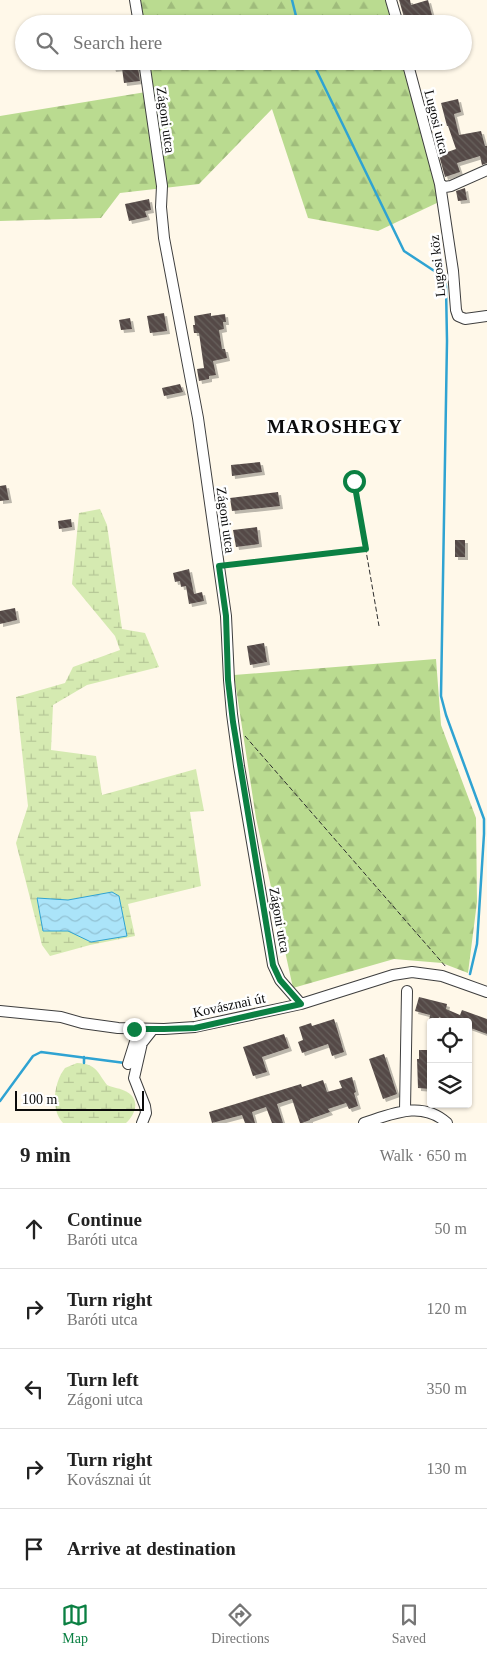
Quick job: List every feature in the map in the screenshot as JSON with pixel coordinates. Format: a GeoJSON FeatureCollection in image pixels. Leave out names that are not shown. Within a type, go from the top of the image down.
{"type":"FeatureCollection","features":[{"type":"Feature","properties":{"kind":"street"},"geometry":{"type":"LineString","coordinates":[[135,0],[137,15]]}},
{"type":"Feature","properties":{"kind":"street"},"geometry":{"type":"LineString","coordinates":[[392,0],[396,15]]}},
{"type":"Feature","properties":{"kind":"street","name":"Zágoni utca"},"geometry":{"type":"LineString","coordinates":[[145,70],[162,186],[161,206],[164,238],[198,418],[226,616],[228,680],[233,722],[273,965],[280,980],[301,1004]]}},
{"type":"Feature","properties":{"kind":"street","name":"Lugosi utca"},"geometry":{"type":"LineString","coordinates":[[410,70],[443,186]]}},
{"type":"Feature","properties":{"kind":"street"},"geometry":{"type":"LineString","coordinates":[[443,186],[451,186],[487,170]]}},
{"type":"Feature","properties":{"kind":"street","name":"Lugosi köz"},"geometry":{"type":"LineString","coordinates":[[443,186],[458,316],[465,319],[487,316]]}},
{"type":"Feature","properties":{"kind":"street","name":"Kovásznai út"},"geometry":{"type":"LineString","coordinates":[[0,1011],[61,1017],[82,1023],[118,1028],[195,1028],[301,1004],[394,975],[412,972],[442,976],[487,992]]}},
{"type":"Feature","properties":{"kind":"street"},"geometry":{"type":"LineString","coordinates":[[405,1110],[407,991]]}},
{"type":"Feature","properties":{"kind":"street"},"geometry":{"type":"LineString","coordinates":[[128,1064],[139,1029]]}},
{"type":"Feature","properties":{"kind":"street"},"geometry":{"type":"LineString","coordinates":[[142,1123],[146,1113],[145,1106],[134,1078],[142,1043],[153,1029]]}},
{"type":"Feature","properties":{"kind":"street"},"geometry":{"type":"LineString","coordinates":[[364,1123],[405,1110],[420,1110],[433,1114],[448,1123]]}},
{"type":"Feature","properties":{"kind":"path"},"geometry":{"type":"LineString","coordinates":[[354,481],[379,626]]}},
{"type":"Feature","properties":{"kind":"path"},"geometry":{"type":"LineString","coordinates":[[219,566],[366,549]]}},
{"type":"Feature","properties":{"kind":"path"},"geometry":{"type":"LineString","coordinates":[[233,722],[447,968]]}},
{"type":"Feature","properties":{"kind":"green space"},"geometry":{"type":"Polygon","coordinates":[[[138,0],[389,0],[392,15],[140,15],[138,0]]]}},
{"type":"Feature","properties":{"kind":"green space"},"geometry":{"type":"Polygon","coordinates":[[[149,70],[405,70],[441,201],[378,231],[308,218],[272,109],[199,184],[120,193],[101,218],[0,221],[0,116],[152,91],[149,70]]]}},
{"type":"Feature","properties":{"kind":"green space"},"geometry":{"type":"Polygon","coordinates":[[[100,509],[107,525],[122,629],[145,633],[159,667],[87,685],[53,705],[51,750],[96,756],[102,795],[196,769],[204,811],[190,812],[201,886],[128,904],[135,936],[90,945],[50,956],[42,945],[16,843],[28,806],[16,697],[65,683],[73,667],[120,650],[115,636],[72,584],[79,513],[100,509]]]}},
{"type":"Feature","properties":{"kind":"green space"},"geometry":{"type":"Polygon","coordinates":[[[436,659],[441,725],[476,818],[477,902],[468,973],[442,963],[394,959],[293,988],[256,818],[234,675],[436,659]]]}},
{"type":"Feature","properties":{"kind":"green space"},"geometry":{"type":"Polygon","coordinates":[[[77,1063],[93,1067],[107,1085],[131,1095],[134,1099],[135,1108],[132,1116],[126,1123],[63,1123],[56,1110],[56,1088],[65,1068],[77,1063]]]}},
{"type":"Feature","properties":{"kind":"water"},"geometry":{"type":"Polygon","coordinates":[[[112,892],[119,896],[127,936],[91,942],[68,931],[43,931],[37,898],[68,900],[112,892]]]}},
{"type":"Feature","properties":{"kind":"building"},"geometry":{"type":"Polygon","coordinates":[[[399,0],[410,0],[411,5],[428,0],[432,15],[403,15],[399,0]]]}},
{"type":"Feature","properties":{"kind":"building"},"geometry":{"type":"Polygon","coordinates":[[[122,70],[138,70],[140,81],[124,83],[122,70]]]}},
{"type":"Feature","properties":{"kind":"building"},"geometry":{"type":"Polygon","coordinates":[[[458,99],[461,112],[454,114],[459,135],[481,131],[485,146],[487,146],[487,163],[482,165],[480,156],[457,163],[460,172],[445,177],[439,155],[456,149],[441,103],[458,99]]]}},
{"type":"Feature","properties":{"kind":"building"},"geometry":{"type":"Polygon","coordinates":[[[465,188],[467,200],[458,201],[456,191],[465,188]]]}},
{"type":"Feature","properties":{"kind":"building"},"geometry":{"type":"Polygon","coordinates":[[[149,199],[151,210],[145,211],[147,217],[129,221],[125,204],[149,199]]]}},
{"type":"Feature","properties":{"kind":"building"},"geometry":{"type":"Polygon","coordinates":[[[164,313],[167,331],[150,333],[147,316],[164,313]]]}},
{"type":"Feature","properties":{"kind":"building"},"geometry":{"type":"Polygon","coordinates":[[[211,313],[211,316],[225,314],[226,322],[223,322],[224,329],[219,330],[222,349],[225,349],[227,358],[213,361],[216,375],[199,381],[197,369],[204,368],[199,333],[194,333],[194,316],[211,313]]]}},
{"type":"Feature","properties":{"kind":"building"},"geometry":{"type":"Polygon","coordinates":[[[130,318],[132,329],[121,330],[119,320],[130,318]]]}},
{"type":"Feature","properties":{"kind":"building"},"geometry":{"type":"Polygon","coordinates":[[[180,384],[183,392],[164,396],[162,388],[180,384]]]}},
{"type":"Feature","properties":{"kind":"building"},"geometry":{"type":"Polygon","coordinates":[[[260,462],[262,472],[232,476],[231,465],[260,462]]]}},
{"type":"Feature","properties":{"kind":"building"},"geometry":{"type":"Polygon","coordinates":[[[6,485],[9,500],[0,501],[0,486],[6,485]]]}},
{"type":"Feature","properties":{"kind":"building"},"geometry":{"type":"Polygon","coordinates":[[[278,492],[280,506],[232,511],[230,498],[278,492]]]}},
{"type":"Feature","properties":{"kind":"building"},"geometry":{"type":"Polygon","coordinates":[[[71,519],[72,527],[59,529],[58,521],[71,519]]]}},
{"type":"Feature","properties":{"kind":"building"},"geometry":{"type":"Polygon","coordinates":[[[257,527],[259,544],[236,547],[233,530],[257,527]]]}},
{"type":"Feature","properties":{"kind":"building"},"geometry":{"type":"Polygon","coordinates":[[[455,540],[465,540],[465,557],[455,557],[455,540]]]}},
{"type":"Feature","properties":{"kind":"building"},"geometry":{"type":"Polygon","coordinates":[[[189,569],[194,594],[202,592],[204,601],[189,604],[186,586],[181,587],[180,581],[175,582],[173,573],[189,569]]]}},
{"type":"Feature","properties":{"kind":"building"},"geometry":{"type":"Polygon","coordinates":[[[15,608],[17,620],[0,624],[0,611],[15,608]]]}},
{"type":"Feature","properties":{"kind":"building"},"geometry":{"type":"Polygon","coordinates":[[[264,643],[267,662],[250,665],[247,646],[264,643]]]}},
{"type":"Feature","properties":{"kind":"building"},"geometry":{"type":"Polygon","coordinates":[[[419,997],[447,1004],[446,1009],[460,1015],[462,1010],[487,1019],[487,1034],[472,1028],[472,1018],[430,1018],[430,1015],[415,1011],[419,997]]]}},
{"type":"Feature","properties":{"kind":"building"},"geometry":{"type":"Polygon","coordinates":[[[334,1019],[344,1052],[332,1056],[328,1044],[302,1053],[298,1042],[303,1040],[299,1027],[311,1023],[312,1026],[334,1019]]]}},
{"type":"Feature","properties":{"kind":"building"},"geometry":{"type":"Polygon","coordinates":[[[284,1034],[289,1048],[262,1057],[267,1072],[253,1076],[243,1047],[284,1034]]]}},
{"type":"Feature","properties":{"kind":"building"},"geometry":{"type":"Polygon","coordinates":[[[419,1050],[427,1050],[427,1089],[418,1088],[417,1059],[419,1059],[419,1050]]]}},
{"type":"Feature","properties":{"kind":"building"},"geometry":{"type":"Polygon","coordinates":[[[384,1054],[397,1094],[383,1099],[369,1059],[384,1054]]]}},
{"type":"Feature","properties":{"kind":"building"},"geometry":{"type":"Polygon","coordinates":[[[352,1077],[358,1106],[349,1109],[346,1103],[328,1109],[330,1112],[300,1123],[292,1099],[277,1104],[283,1123],[272,1123],[266,1107],[252,1112],[255,1123],[245,1123],[242,1115],[212,1123],[209,1112],[301,1084],[302,1087],[323,1080],[327,1092],[342,1088],[339,1081],[352,1077]]]}},
{"type":"Feature","properties":{"kind":"waterway"},"geometry":{"type":"LineString","coordinates":[[292,0],[296,15]]}},
{"type":"Feature","properties":{"kind":"waterway"},"geometry":{"type":"LineString","coordinates":[[316,70],[404,251],[442,276],[446,286],[447,341],[441,696],[446,715],[484,819],[477,944],[470,974]]}},
{"type":"Feature","properties":{"kind":"waterway"},"geometry":{"type":"LineString","coordinates":[[0,1101],[33,1056],[41,1052],[125,1063]]}},
{"type":"Feature","properties":{"kind":"waterway"},"geometry":{"type":"LineString","coordinates":[[84,1057],[84,1063]]}},
{"type":"Feature","properties":{"kind":"district","name":"MAROSHEGY"},"geometry":{"type":"Point","coordinates":[335,426]}},
{"type":"Feature","properties":{"kind":"route"},"geometry":{"type":"LineString","coordinates":[[134,1029],[195,1028],[301,1004],[280,980],[273,965],[233,722],[228,680],[226,616],[219,566],[366,549],[354,481]]}}]}
